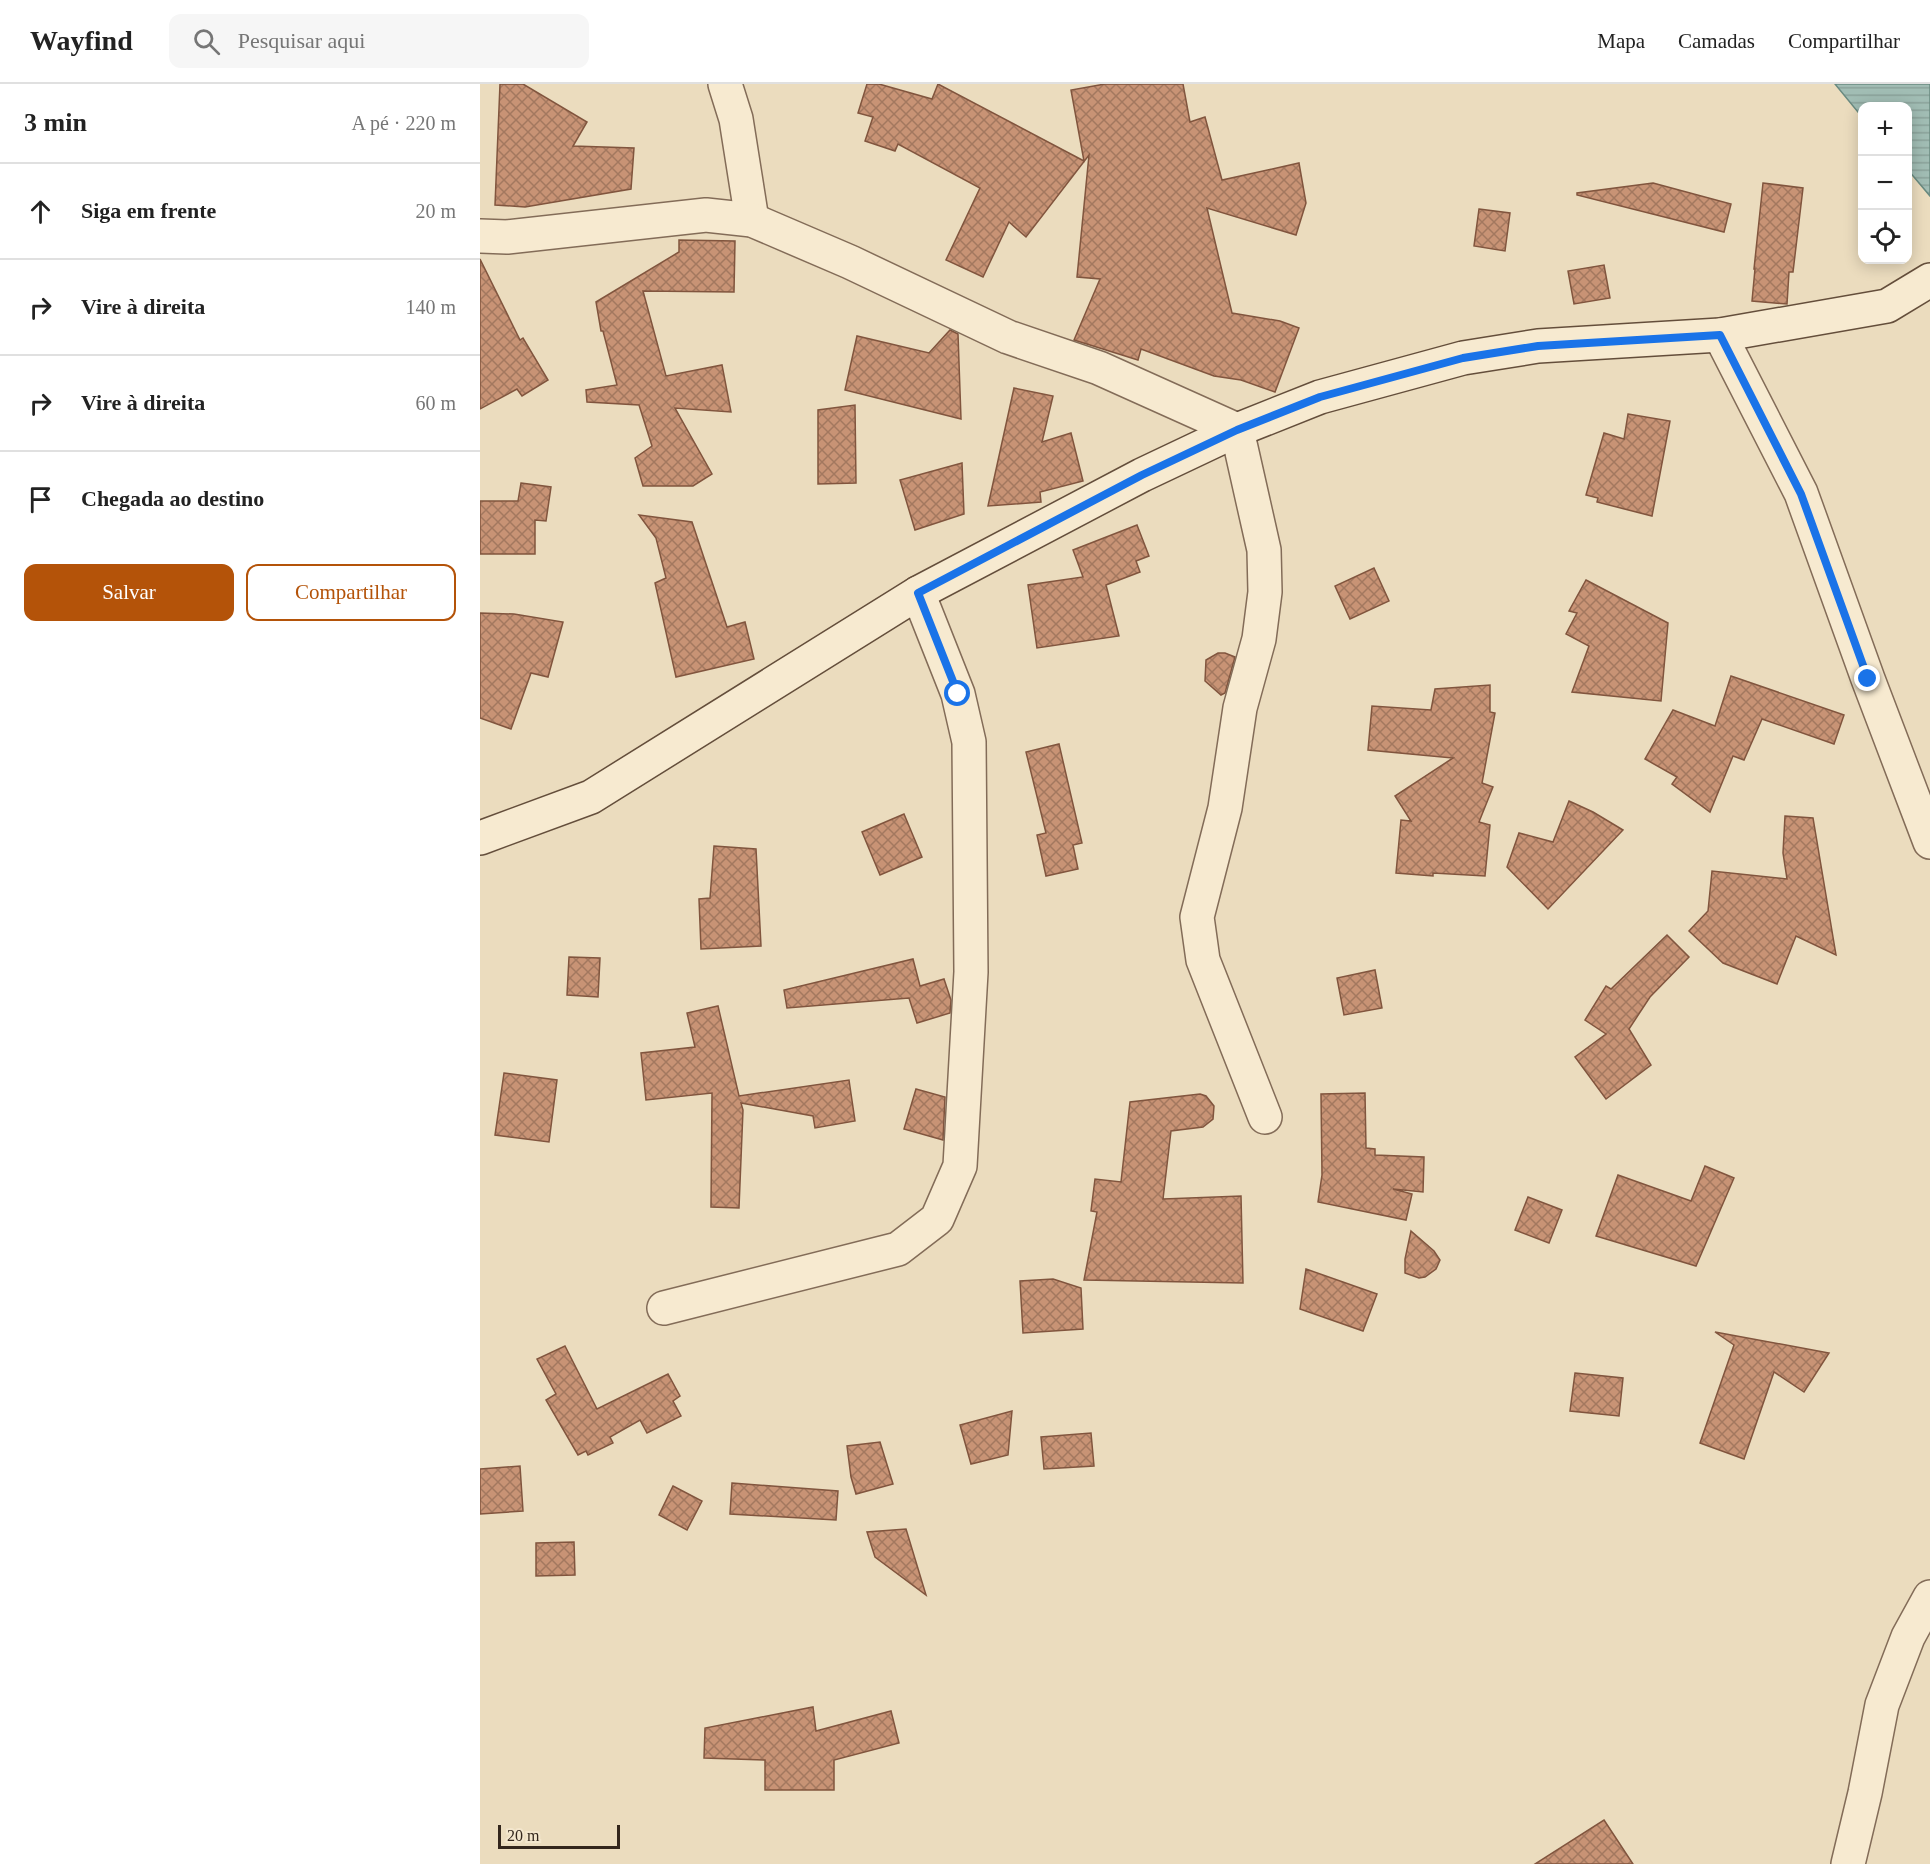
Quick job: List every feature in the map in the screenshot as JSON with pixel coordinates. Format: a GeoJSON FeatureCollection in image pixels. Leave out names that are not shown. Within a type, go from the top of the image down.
{"type":"FeatureCollection","features":[{"type":"Feature","properties":{"kind":"street"},"geometry":{"type":"LineString","coordinates":[[725,84],[736,119],[752,220]]}},
{"type":"Feature","properties":{"kind":"street"},"geometry":{"type":"LineString","coordinates":[[480,236],[507,237],[706,214],[752,220],[850,262],[1008,337],[1099,368],[1237,430]]}},
{"type":"Feature","properties":{"kind":"street"},"geometry":{"type":"LineString","coordinates":[[480,838],[591,797],[918,593],[1142,475],[1237,430],[1320,397],[1463,358],[1538,346],[1720,335],[1887,306],[1930,280]]}},
{"type":"Feature","properties":{"kind":"street"},"geometry":{"type":"LineString","coordinates":[[1720,335],[1801,494],[1930,842]]}},
{"type":"Feature","properties":{"kind":"street"},"geometry":{"type":"LineString","coordinates":[[1237,430],[1264,550],[1265,592],[1259,639],[1240,708],[1225,808],[1197,917],[1203,960],[1265,1117]]}},
{"type":"Feature","properties":{"kind":"street"},"geometry":{"type":"LineString","coordinates":[[664,1308],[898,1249],[937,1219],[960,1166],[971,972],[969,742],[958,694],[918,593]]}},
{"type":"Feature","properties":{"kind":"street"},"geometry":{"type":"LineString","coordinates":[[1848,1864],[1882,1705],[1908,1636],[1930,1597]]}},
{"type":"Feature","properties":{"kind":"water"},"geometry":{"type":"Polygon","coordinates":[[[1835,84],[1930,84],[1930,196],[1912,175],[1912,102],[1858,102],[1858,112],[1835,84]]]}},
{"type":"Feature","properties":{"kind":"building"},"geometry":{"type":"Polygon","coordinates":[[[500,84],[523,84],[587,122],[573,146],[634,148],[631,189],[525,207],[495,205],[500,84]]]}},
{"type":"Feature","properties":{"kind":"building"},"geometry":{"type":"Polygon","coordinates":[[[867,84],[879,84],[932,99],[938,84],[1084,161],[1071,90],[1105,84],[1183,84],[1190,122],[1205,117],[1222,180],[1299,163],[1306,203],[1296,235],[1207,208],[1232,313],[1280,321],[1299,328],[1275,392],[1241,380],[1214,376],[1141,349],[1138,360],[1074,340],[1100,279],[1077,277],[1089,155],[1026,237],[1009,222],[983,277],[946,260],[980,188],[898,144],[895,151],[865,141],[873,117],[858,113],[867,84]]]}},
{"type":"Feature","properties":{"kind":"building"},"geometry":{"type":"Polygon","coordinates":[[[1653,183],[1731,204],[1724,232],[1577,195],[1577,193],[1653,183]]]}},
{"type":"Feature","properties":{"kind":"building"},"geometry":{"type":"Polygon","coordinates":[[[1763,183],[1803,188],[1793,272],[1789,272],[1787,304],[1752,301],[1763,183]]]}},
{"type":"Feature","properties":{"kind":"building"},"geometry":{"type":"Polygon","coordinates":[[[1479,209],[1510,213],[1505,251],[1474,246],[1479,209]]]}},
{"type":"Feature","properties":{"kind":"building"},"geometry":{"type":"Polygon","coordinates":[[[679,240],[735,241],[734,292],[643,291],[666,376],[722,365],[731,412],[675,408],[712,474],[693,486],[643,486],[635,458],[652,446],[639,405],[587,402],[586,390],[617,385],[603,331],[601,331],[596,302],[679,252],[679,240]]]}},
{"type":"Feature","properties":{"kind":"building"},"geometry":{"type":"Polygon","coordinates":[[[480,259],[520,340],[523,338],[548,380],[522,396],[517,389],[480,409],[480,259]]]}},
{"type":"Feature","properties":{"kind":"building"},"geometry":{"type":"Polygon","coordinates":[[[1604,265],[1610,298],[1574,304],[1568,271],[1604,265]]]}},
{"type":"Feature","properties":{"kind":"building"},"geometry":{"type":"Polygon","coordinates":[[[950,330],[958,334],[961,419],[845,390],[857,336],[929,353],[950,330]]]}},
{"type":"Feature","properties":{"kind":"building"},"geometry":{"type":"Polygon","coordinates":[[[1014,388],[1053,396],[1042,442],[1071,433],[1083,481],[1040,492],[1041,502],[988,506],[1014,388]]]}},
{"type":"Feature","properties":{"kind":"building"},"geometry":{"type":"Polygon","coordinates":[[[855,405],[856,483],[818,484],[818,410],[855,405]]]}},
{"type":"Feature","properties":{"kind":"building"},"geometry":{"type":"Polygon","coordinates":[[[1628,414],[1670,421],[1652,516],[1597,502],[1598,498],[1586,495],[1604,433],[1624,439],[1628,414]]]}},
{"type":"Feature","properties":{"kind":"building"},"geometry":{"type":"Polygon","coordinates":[[[962,463],[964,514],[915,530],[900,480],[962,463]]]}},
{"type":"Feature","properties":{"kind":"building"},"geometry":{"type":"Polygon","coordinates":[[[521,483],[551,487],[546,521],[535,520],[535,554],[480,554],[480,501],[518,501],[521,483]]]}},
{"type":"Feature","properties":{"kind":"building"},"geometry":{"type":"Polygon","coordinates":[[[639,515],[692,522],[727,627],[745,622],[754,659],[676,677],[655,583],[666,578],[656,538],[639,515]]]}},
{"type":"Feature","properties":{"kind":"building"},"geometry":{"type":"Polygon","coordinates":[[[1137,525],[1149,556],[1136,561],[1140,572],[1106,585],[1119,636],[1037,648],[1028,585],[1083,577],[1073,550],[1137,525]]]}},
{"type":"Feature","properties":{"kind":"building"},"geometry":{"type":"Polygon","coordinates":[[[1374,568],[1389,601],[1350,619],[1335,586],[1374,568]]]}},
{"type":"Feature","properties":{"kind":"building"},"geometry":{"type":"Polygon","coordinates":[[[1586,580],[1668,623],[1661,701],[1572,692],[1589,646],[1566,634],[1577,613],[1569,611],[1586,580]]]}},
{"type":"Feature","properties":{"kind":"building"},"geometry":{"type":"Polygon","coordinates":[[[480,613],[514,614],[563,622],[548,677],[531,673],[511,729],[480,718],[480,613]]]}},
{"type":"Feature","properties":{"kind":"building"},"geometry":{"type":"Polygon","coordinates":[[[1218,653],[1235,657],[1225,693],[1221,695],[1205,681],[1206,660],[1218,653]]]}},
{"type":"Feature","properties":{"kind":"building"},"geometry":{"type":"Polygon","coordinates":[[[1731,676],[1844,715],[1834,744],[1762,719],[1744,760],[1733,756],[1710,812],[1672,784],[1677,777],[1645,759],[1673,710],[1715,726],[1731,676]]]}},
{"type":"Feature","properties":{"kind":"building"},"geometry":{"type":"Polygon","coordinates":[[[1490,685],[1490,712],[1495,713],[1482,783],[1493,787],[1479,822],[1490,825],[1485,876],[1396,873],[1401,820],[1411,821],[1395,796],[1453,758],[1368,750],[1372,706],[1431,710],[1435,689],[1490,685]]]}},
{"type":"Feature","properties":{"kind":"building"},"geometry":{"type":"Polygon","coordinates":[[[1059,744],[1082,843],[1073,845],[1078,869],[1046,876],[1037,835],[1046,833],[1026,752],[1059,744]]]}},
{"type":"Feature","properties":{"kind":"building"},"geometry":{"type":"Polygon","coordinates":[[[1569,801],[1623,830],[1548,909],[1507,867],[1519,833],[1553,842],[1569,801]]]}},
{"type":"Feature","properties":{"kind":"building"},"geometry":{"type":"Polygon","coordinates":[[[904,814],[922,857],[880,875],[862,832],[904,814]]]}},
{"type":"Feature","properties":{"kind":"building"},"geometry":{"type":"Polygon","coordinates":[[[1785,816],[1813,818],[1836,955],[1796,936],[1777,984],[1723,963],[1689,931],[1708,911],[1712,871],[1787,879],[1783,853],[1785,816]]]}},
{"type":"Feature","properties":{"kind":"building"},"geometry":{"type":"Polygon","coordinates":[[[714,846],[756,849],[761,946],[701,949],[699,899],[710,898],[714,846]]]}},
{"type":"Feature","properties":{"kind":"building"},"geometry":{"type":"Polygon","coordinates":[[[1667,935],[1689,957],[1650,997],[1629,1029],[1651,1065],[1606,1099],[1575,1057],[1606,1034],[1585,1020],[1606,986],[1611,989],[1667,935]]]}},
{"type":"Feature","properties":{"kind":"building"},"geometry":{"type":"Polygon","coordinates":[[[569,957],[600,958],[598,997],[567,995],[569,957]]]}},
{"type":"Feature","properties":{"kind":"building"},"geometry":{"type":"Polygon","coordinates":[[[913,959],[920,986],[944,979],[951,1000],[950,1013],[917,1023],[909,998],[787,1008],[784,990],[913,959]]]}},
{"type":"Feature","properties":{"kind":"building"},"geometry":{"type":"Polygon","coordinates":[[[1375,970],[1382,1008],[1344,1015],[1337,978],[1375,970]]]}},
{"type":"Feature","properties":{"kind":"building"},"geometry":{"type":"Polygon","coordinates":[[[718,1006],[739,1096],[849,1080],[855,1121],[815,1128],[813,1116],[741,1103],[743,1110],[739,1208],[711,1207],[712,1093],[646,1100],[641,1053],[695,1047],[687,1013],[718,1006]]]}},
{"type":"Feature","properties":{"kind":"building"},"geometry":{"type":"Polygon","coordinates":[[[504,1073],[557,1080],[549,1142],[495,1135],[504,1073]]]}},
{"type":"Feature","properties":{"kind":"building"},"geometry":{"type":"Polygon","coordinates":[[[916,1089],[945,1097],[943,1140],[904,1129],[916,1089]]]}},
{"type":"Feature","properties":{"kind":"building"},"geometry":{"type":"Polygon","coordinates":[[[1365,1093],[1366,1148],[1375,1149],[1375,1155],[1424,1157],[1423,1192],[1393,1189],[1412,1194],[1406,1220],[1318,1202],[1322,1175],[1321,1094],[1365,1093]]]}},
{"type":"Feature","properties":{"kind":"building"},"geometry":{"type":"Polygon","coordinates":[[[1200,1094],[1206,1096],[1214,1106],[1213,1119],[1203,1127],[1171,1131],[1163,1199],[1241,1196],[1243,1283],[1084,1280],[1097,1212],[1091,1211],[1095,1179],[1121,1182],[1130,1102],[1200,1094]]]}},
{"type":"Feature","properties":{"kind":"building"},"geometry":{"type":"Polygon","coordinates":[[[1705,1166],[1734,1178],[1696,1266],[1596,1236],[1618,1175],[1691,1201],[1705,1166]]]}},
{"type":"Feature","properties":{"kind":"building"},"geometry":{"type":"Polygon","coordinates":[[[1528,1197],[1562,1210],[1549,1243],[1515,1230],[1528,1197]]]}},
{"type":"Feature","properties":{"kind":"building"},"geometry":{"type":"Polygon","coordinates":[[[1411,1231],[1434,1251],[1440,1260],[1436,1269],[1425,1277],[1419,1278],[1405,1273],[1405,1259],[1411,1231]]]}},
{"type":"Feature","properties":{"kind":"building"},"geometry":{"type":"Polygon","coordinates":[[[1306,1269],[1377,1294],[1363,1331],[1300,1309],[1306,1269]]]}},
{"type":"Feature","properties":{"kind":"building"},"geometry":{"type":"Polygon","coordinates":[[[1053,1279],[1081,1288],[1083,1329],[1023,1333],[1020,1281],[1053,1279]]]}},
{"type":"Feature","properties":{"kind":"building"},"geometry":{"type":"Polygon","coordinates":[[[1715,1332],[1829,1353],[1804,1392],[1774,1372],[1744,1459],[1700,1443],[1734,1345],[1715,1332]]]}},
{"type":"Feature","properties":{"kind":"building"},"geometry":{"type":"Polygon","coordinates":[[[565,1346],[597,1409],[668,1374],[680,1396],[673,1401],[681,1416],[647,1433],[640,1420],[610,1437],[613,1443],[588,1455],[586,1451],[578,1455],[546,1400],[556,1394],[537,1359],[565,1346]]]}},
{"type":"Feature","properties":{"kind":"building"},"geometry":{"type":"Polygon","coordinates":[[[1575,1373],[1623,1378],[1619,1416],[1570,1411],[1575,1373]]]}},
{"type":"Feature","properties":{"kind":"building"},"geometry":{"type":"Polygon","coordinates":[[[1012,1411],[1008,1455],[971,1464],[960,1425],[1012,1411]]]}},
{"type":"Feature","properties":{"kind":"building"},"geometry":{"type":"Polygon","coordinates":[[[1091,1433],[1094,1466],[1044,1469],[1041,1437],[1091,1433]]]}},
{"type":"Feature","properties":{"kind":"building"},"geometry":{"type":"Polygon","coordinates":[[[880,1442],[893,1484],[856,1494],[847,1446],[880,1442]]]}},
{"type":"Feature","properties":{"kind":"building"},"geometry":{"type":"Polygon","coordinates":[[[520,1466],[523,1511],[480,1514],[480,1469],[520,1466]]]}},
{"type":"Feature","properties":{"kind":"building"},"geometry":{"type":"Polygon","coordinates":[[[732,1483],[838,1491],[836,1520],[730,1514],[732,1483]]]}},
{"type":"Feature","properties":{"kind":"building"},"geometry":{"type":"Polygon","coordinates":[[[673,1486],[702,1501],[687,1530],[659,1515],[673,1486]]]}},
{"type":"Feature","properties":{"kind":"building"},"geometry":{"type":"Polygon","coordinates":[[[906,1529],[926,1595],[875,1557],[867,1532],[906,1529]]]}},
{"type":"Feature","properties":{"kind":"building"},"geometry":{"type":"Polygon","coordinates":[[[574,1542],[575,1575],[536,1576],[536,1543],[574,1542]]]}},
{"type":"Feature","properties":{"kind":"building"},"geometry":{"type":"Polygon","coordinates":[[[813,1707],[816,1731],[891,1711],[899,1743],[834,1760],[834,1790],[765,1790],[765,1760],[704,1758],[705,1728],[813,1707]]]}},
{"type":"Feature","properties":{"kind":"building"},"geometry":{"type":"Polygon","coordinates":[[[1604,1820],[1633,1864],[1535,1864],[1604,1820]]]}},
{"type":"Feature","properties":{"kind":"route"},"geometry":{"type":"LineString","coordinates":[[958,694],[918,593],[1142,475],[1237,430],[1320,397],[1463,358],[1538,346],[1720,335],[1801,494],[1868,679]]}}]}
